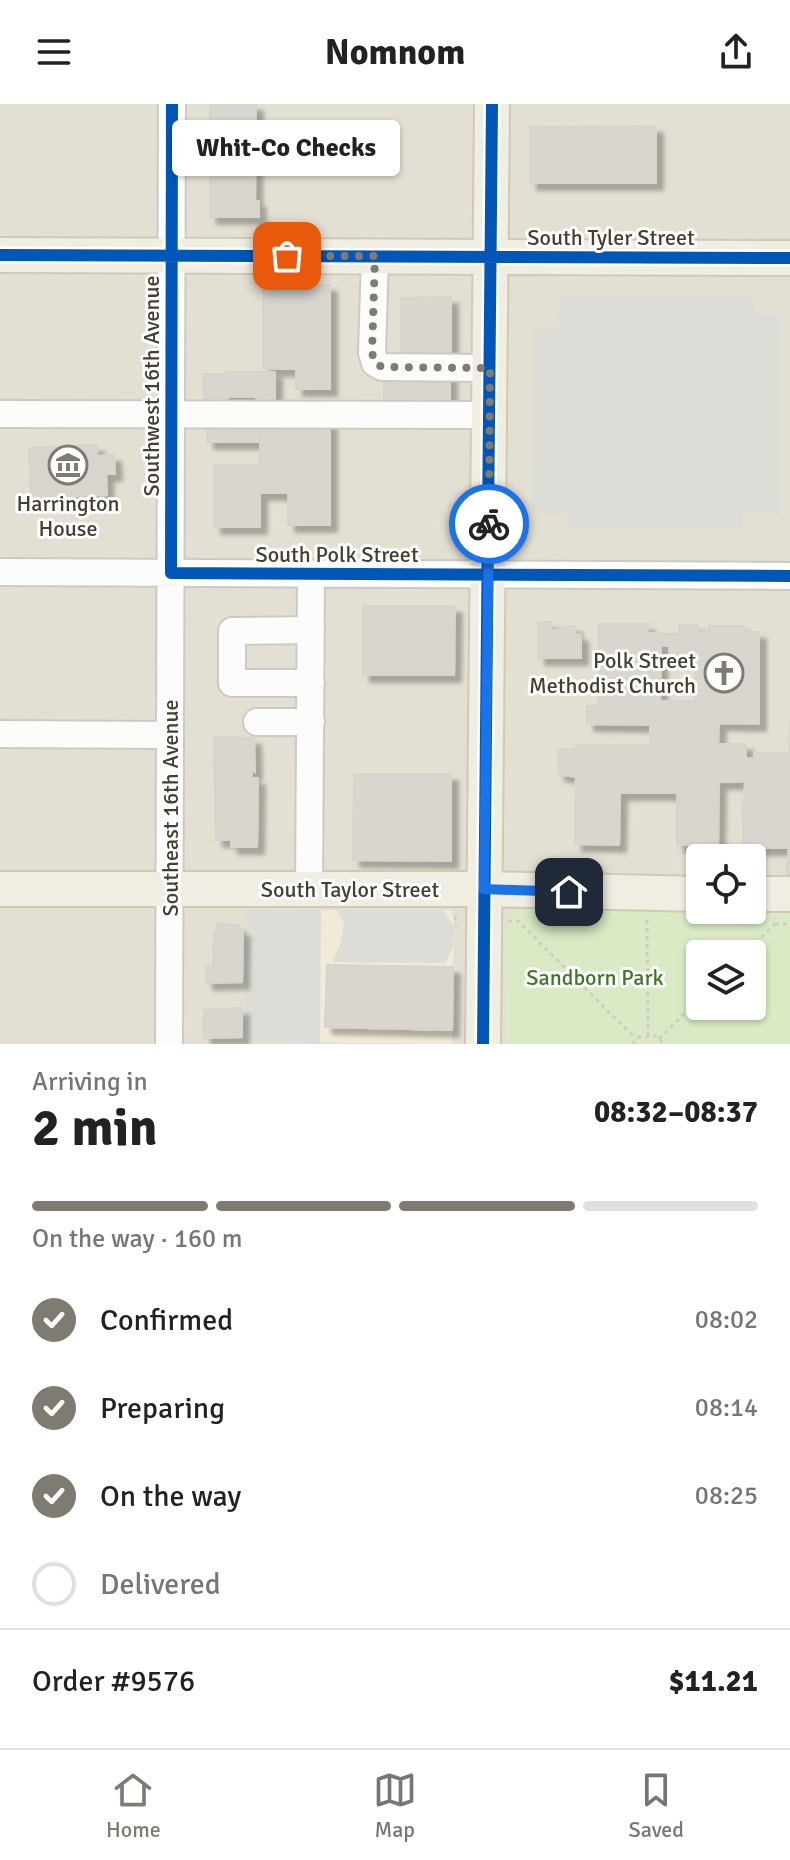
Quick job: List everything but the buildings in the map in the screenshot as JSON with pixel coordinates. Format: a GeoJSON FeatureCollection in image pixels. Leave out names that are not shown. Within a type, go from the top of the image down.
{"type":"FeatureCollection","features":[{"type":"Feature","properties":{"kind":"main road"},"geometry":{"type":"LineString","coordinates":[[483,1044],[492,104]]}},
{"type":"Feature","properties":{"kind":"main road","name":"South Tyler Street"},"geometry":{"type":"LineString","coordinates":[[0,255],[790,258]]}},
{"type":"Feature","properties":{"kind":"main road","name":"South Taylor Street"},"geometry":{"type":"LineString","coordinates":[[0,889],[484,889],[686,894]]}},
{"type":"Feature","properties":{"kind":"main road"},"geometry":{"type":"LineString","coordinates":[[766,894],[790,894]]}},
{"type":"Feature","properties":{"kind":"street","name":"Southwest 16th Avenue"},"geometry":{"type":"LineString","coordinates":[[171,573],[172,104]]}},
{"type":"Feature","properties":{"kind":"street"},"geometry":{"type":"LineString","coordinates":[[375,256],[372,353],[375,363],[382,367],[490,368]]}},
{"type":"Feature","properties":{"kind":"street"},"geometry":{"type":"LineString","coordinates":[[0,414],[490,415]]}},
{"type":"Feature","properties":{"kind":"street","name":"South Polk Street"},"geometry":{"type":"LineString","coordinates":[[0,572],[790,576]]}},
{"type":"Feature","properties":{"kind":"street","name":"Southeast 16th Avenue"},"geometry":{"type":"LineString","coordinates":[[169,1044],[171,573]]}},
{"type":"Feature","properties":{"kind":"street"},"geometry":{"type":"LineString","coordinates":[[309,890],[311,574]]}},
{"type":"Feature","properties":{"kind":"street"},"geometry":{"type":"LineString","coordinates":[[311,630],[232,631],[232,683],[311,683]]}},
{"type":"Feature","properties":{"kind":"street"},"geometry":{"type":"LineString","coordinates":[[257,722],[311,722]]}},
{"type":"Feature","properties":{"kind":"street"},"geometry":{"type":"LineString","coordinates":[[0,734],[169,735]]}},
{"type":"Feature","properties":{"kind":"path"},"geometry":{"type":"LineString","coordinates":[[518,921],[636,1039]]}},
{"type":"Feature","properties":{"kind":"path"},"geometry":{"type":"LineString","coordinates":[[647,922],[648,1036]]}},
{"type":"Feature","properties":{"kind":"path"},"geometry":{"type":"LineString","coordinates":[[758,940],[775,924],[790,924]]}},
{"type":"Feature","properties":{"kind":"path"},"geometry":{"type":"LineString","coordinates":[[659,1039],[686,1012]]}},
{"type":"Feature","properties":{"kind":"path"},"geometry":{"type":"LineString","coordinates":[[632,1044],[636,1039],[648,1036],[664,1044]]}},
{"type":"Feature","properties":{"kind":"shaded area"},"geometry":{"type":"Polygon","coordinates":[[[0,104],[790,104],[790,1044],[0,1044],[0,104]]]}},
{"type":"Feature","properties":{"kind":"shaded area"},"geometry":{"type":"Polygon","coordinates":[[[560,296],[754,297],[754,315],[779,315],[779,513],[743,513],[743,528],[568,528],[568,513],[532,512],[533,326],[559,326],[560,296]]]}},
{"type":"Feature","properties":{"kind":"shaded area"},"geometry":{"type":"Polygon","coordinates":[[[246,909],[321,910],[320,1043],[244,1042],[246,909]]]}},
{"type":"Feature","properties":{"kind":"shaded area"},"geometry":{"type":"Polygon","coordinates":[[[289,910],[450,910],[454,916],[452,1044],[287,1042],[289,910]]]}},
{"type":"Feature","properties":{"kind":"shaded area"},"geometry":{"type":"Polygon","coordinates":[[[337,910],[443,910],[454,927],[453,947],[445,963],[332,962],[340,946],[344,922],[337,910]]]}},
{"type":"Feature","properties":{"kind":"green space","name":"Sandborn Park"},"geometry":{"type":"Polygon","coordinates":[[[524,908],[686,909],[686,924],[766,924],[766,910],[785,910],[790,913],[790,1044],[505,1044],[506,929],[514,914],[524,908]]]}},
{"type":"Feature","properties":{"kind":"cycle path"},"geometry":{"type":"LineString","coordinates":[[172,104],[171,573],[790,576]]}},
{"type":"Feature","properties":{"kind":"cycle path"},"geometry":{"type":"LineString","coordinates":[[483,1044],[492,104]]}},
{"type":"Feature","properties":{"kind":"cycle path"},"geometry":{"type":"LineString","coordinates":[[0,255],[790,258]]}},
{"type":"Feature","properties":{"kind":"way so far"},"geometry":{"type":"LineString","coordinates":[[287,256],[375,256],[372,353],[375,363],[382,367],[490,368],[489,524]]}},
{"type":"Feature","properties":{"kind":"place","name":"Whit-Co Checks"},"geometry":{"type":"Point","coordinates":[287,256]}},
{"type":"Feature","properties":{"kind":"place","name":"Harrington House"},"geometry":{"type":"Point","coordinates":[68,465]}},
{"type":"Feature","properties":{"kind":"place","name":"Polk Street Methodist Church"},"geometry":{"type":"Point","coordinates":[724,673]}},
{"type":"Feature","properties":{"kind":"route"},"geometry":{"type":"LineString","coordinates":[[489,524],[484,889],[569,892]]}}]}
